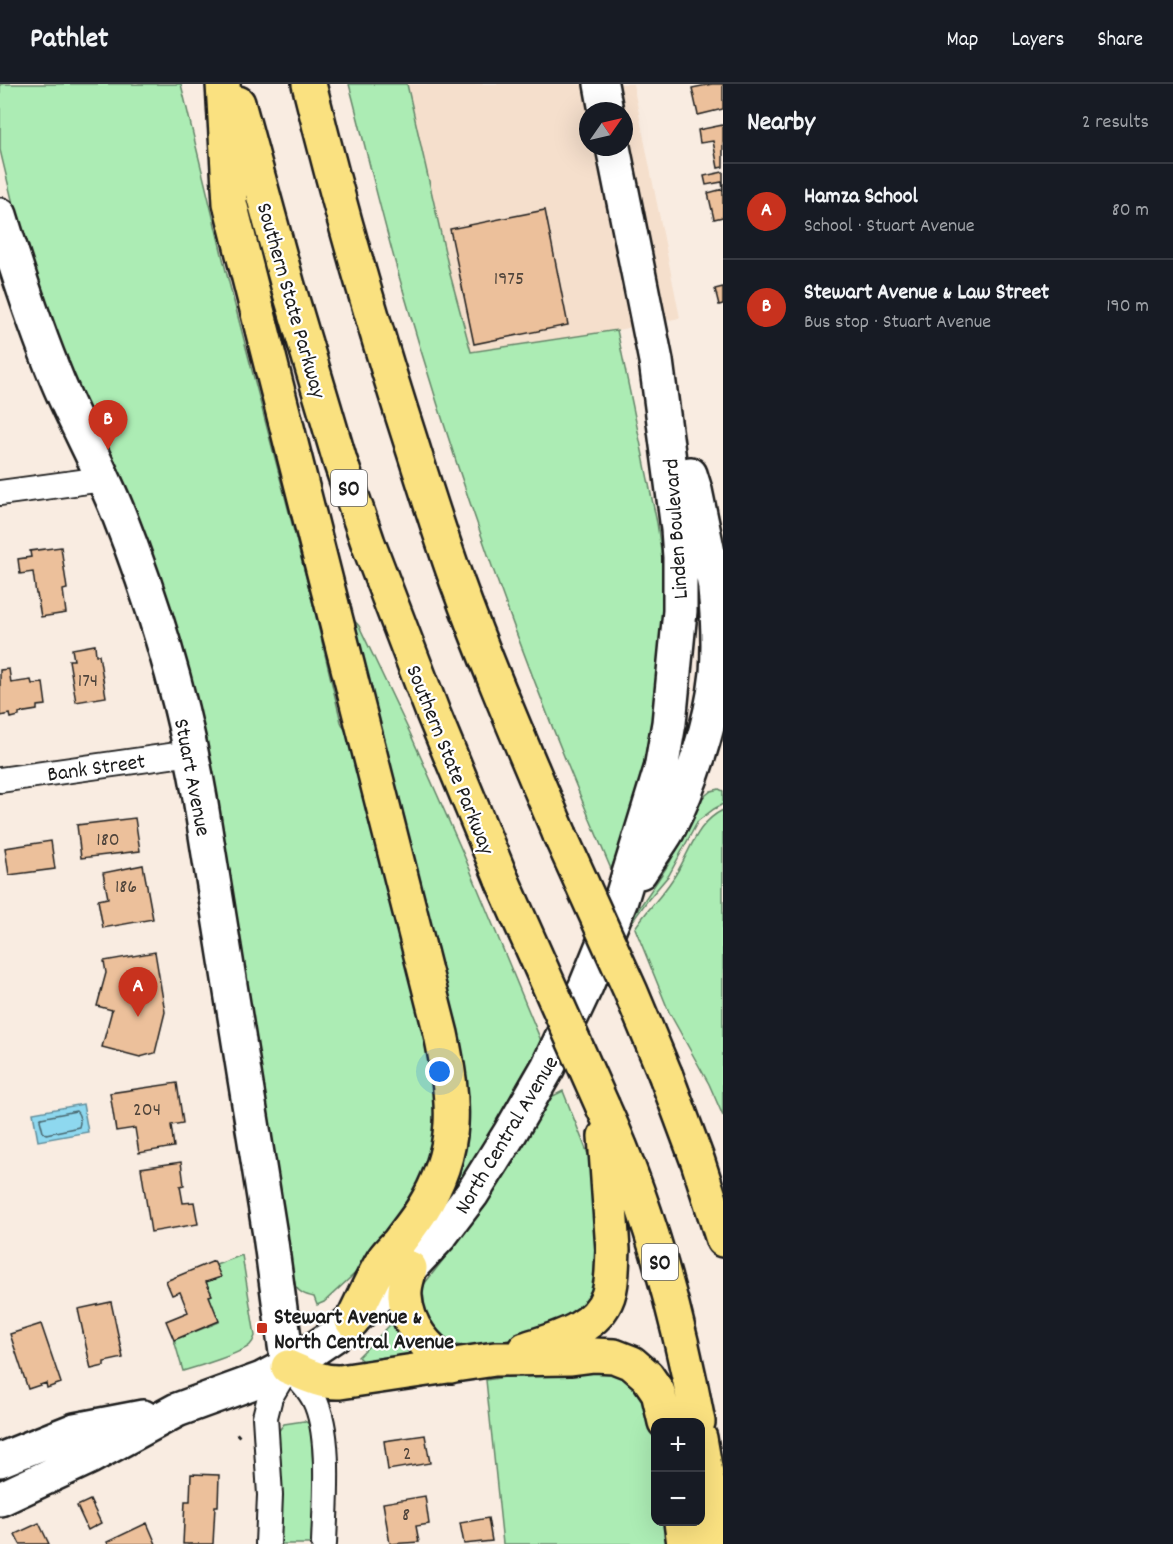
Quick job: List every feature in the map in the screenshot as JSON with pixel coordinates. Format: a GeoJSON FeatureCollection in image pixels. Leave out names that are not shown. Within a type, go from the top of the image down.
{"type":"FeatureCollection","features":[{"type":"Feature","properties":{"kind":"highway"},"geometry":{"type":"LineString","coordinates":[[223,84],[230,203],[450,1077],[452,1111],[450,1144],[439,1180],[412,1225],[384,1258],[352,1321]]}},
{"type":"Feature","properties":{"kind":"highway","name":"Southern State Parkway"},"geometry":{"type":"LineString","coordinates":[[234,84],[285,275],[340,461],[368,543],[421,682],[502,880],[629,1170],[657,1251],[680,1338],[697,1418]]}},
{"type":"Feature","properties":{"kind":"highway"},"geometry":{"type":"LineString","coordinates":[[309,84],[325,152],[370,314],[456,579],[488,663],[560,835],[666,1076],[698,1162],[723,1240]]}},
{"type":"Feature","properties":{"kind":"highway"},"geometry":{"type":"LineString","coordinates":[[495,1359],[564,1336],[577,1329],[597,1315],[609,1294],[613,1250],[603,1107]]}},
{"type":"Feature","properties":{"kind":"highway"},"geometry":{"type":"LineString","coordinates":[[410,1268],[405,1285],[405,1297],[414,1329],[431,1350],[451,1366]]}},
{"type":"Feature","properties":{"kind":"highway"},"geometry":{"type":"LineString","coordinates":[[288,1367],[315,1379],[332,1382],[495,1359],[614,1356],[623,1358],[641,1369],[653,1384],[661,1402],[664,1418]]}},
{"type":"Feature","properties":{"kind":"highway"},"geometry":{"type":"LineString","coordinates":[[705,1467],[716,1544]]}},
{"type":"Feature","properties":{"kind":"highway"},"geometry":{"type":"LineString","coordinates":[[682,1526],[684,1544]]}},
{"type":"Feature","properties":{"kind":"main road"},"geometry":{"type":"LineString","coordinates":[[601,84],[604,102]]}},
{"type":"Feature","properties":{"kind":"main road","name":"Linden Boulevard"},"geometry":{"type":"LineString","coordinates":[[615,156],[656,361],[678,529],[680,611],[672,698],[661,769]]}},
{"type":"Feature","properties":{"kind":"main road","name":"Stuart Avenue"},"geometry":{"type":"LineString","coordinates":[[0,214],[15,266],[42,342],[103,479],[144,581],[175,685],[191,753],[270,1235],[288,1367]]}},
{"type":"Feature","properties":{"kind":"main road","name":"Linden Boulevard"},"geometry":{"type":"LineString","coordinates":[[656,361],[695,490],[723,624]]}},
{"type":"Feature","properties":{"kind":"main road","name":"Linden Boulevard"},"geometry":{"type":"LineString","coordinates":[[710,755],[713,699],[717,674],[718,614],[715,590]]}},
{"type":"Feature","properties":{"kind":"main road","name":"North Central Avenue"},"geometry":{"type":"LineString","coordinates":[[621,900],[667,832],[688,785],[710,755]]}},
{"type":"Feature","properties":{"kind":"main road"},"geometry":{"type":"LineString","coordinates":[[661,769],[710,755]]}},
{"type":"Feature","properties":{"kind":"main road","name":"North Central Avenue"},"geometry":{"type":"LineString","coordinates":[[0,1499],[90,1457],[177,1410],[288,1367],[352,1321],[410,1268],[440,1236],[489,1168],[548,1066],[568,1025],[604,945],[621,900],[661,769]]}},
{"type":"Feature","properties":{"kind":"main road","name":"North Central Avenue"},"geometry":{"type":"LineString","coordinates":[[0,1460],[75,1430],[177,1410]]}},
{"type":"Feature","properties":{"kind":"street"},"geometry":{"type":"LineString","coordinates":[[0,493],[103,479]]}},
{"type":"Feature","properties":{"kind":"street","name":"Bank Street"},"geometry":{"type":"LineString","coordinates":[[0,780],[191,753]]}},
{"type":"Feature","properties":{"kind":"street"},"geometry":{"type":"LineString","coordinates":[[268,1544],[270,1495],[265,1417],[270,1396],[288,1367],[314,1397],[323,1428],[326,1490],[324,1544]]}},
{"type":"Feature","properties":{"kind":"shaded area"},"geometry":{"type":"Polygon","coordinates":[[[407,84],[633,84],[680,318],[471,352],[450,274],[407,84]]]}},
{"type":"Feature","properties":{"kind":"green space"},"geometry":{"type":"Polygon","coordinates":[[[0,84],[181,84],[226,271],[313,604],[341,722],[350,736],[440,1089],[431,1174],[364,1265],[324,1302],[317,1305],[314,1297],[303,1293],[295,1286],[281,1201],[275,1190],[235,937],[71,380],[19,229],[0,150],[0,84]]]}},
{"type":"Feature","properties":{"kind":"green space"},"geometry":{"type":"Polygon","coordinates":[[[349,84],[407,84],[450,274],[471,352],[617,330],[657,523],[664,592],[660,673],[642,775],[629,822],[611,869],[552,727],[498,583],[448,437],[403,290],[349,84]]]}},
{"type":"Feature","properties":{"kind":"green space"},"geometry":{"type":"Polygon","coordinates":[[[353,619],[359,626],[410,733],[542,1043],[472,1166],[445,1204],[454,1173],[353,619]]]}},
{"type":"Feature","properties":{"kind":"green space"},"geometry":{"type":"Polygon","coordinates":[[[719,789],[723,791],[723,804],[698,821],[669,875],[632,922],[631,920],[670,862],[701,799],[711,791],[719,789]]]}},
{"type":"Feature","properties":{"kind":"green space"},"geometry":{"type":"Polygon","coordinates":[[[723,810],[723,1116],[709,1084],[669,1012],[635,928],[672,880],[705,823],[723,810]]]}},
{"type":"Feature","properties":{"kind":"green space"},"geometry":{"type":"Polygon","coordinates":[[[563,1091],[593,1167],[598,1279],[588,1304],[536,1336],[466,1346],[448,1342],[424,1323],[421,1293],[425,1283],[482,1210],[512,1165],[549,1098],[563,1091]]]}},
{"type":"Feature","properties":{"kind":"green space"},"geometry":{"type":"Polygon","coordinates":[[[242,1255],[255,1336],[253,1340],[250,1345],[238,1352],[183,1371],[174,1340],[219,1322],[206,1282],[220,1277],[216,1265],[242,1255]]]}},
{"type":"Feature","properties":{"kind":"green space"},"geometry":{"type":"Polygon","coordinates":[[[398,1320],[418,1354],[363,1362],[358,1357],[398,1320]]]}},
{"type":"Feature","properties":{"kind":"green space"},"geometry":{"type":"Polygon","coordinates":[[[566,1368],[634,1374],[654,1418],[651,1418],[651,1526],[674,1526],[676,1544],[503,1544],[486,1380],[566,1368]]]}},
{"type":"Feature","properties":{"kind":"green space"},"geometry":{"type":"Polygon","coordinates":[[[304,1421],[310,1424],[312,1454],[314,1499],[312,1544],[279,1544],[281,1488],[277,1433],[284,1424],[304,1421]]]}},
{"type":"Feature","properties":{"kind":"water"},"geometry":{"type":"Polygon","coordinates":[[[83,1104],[88,1132],[38,1141],[33,1113],[83,1104]]]}},
{"type":"Feature","properties":{"kind":"building"},"geometry":{"type":"Polygon","coordinates":[[[723,84],[723,109],[698,115],[692,88],[723,84]]]}},
{"type":"Feature","properties":{"kind":"building"},"geometry":{"type":"Polygon","coordinates":[[[723,125],[723,167],[718,168],[713,141],[700,143],[698,130],[723,125]]]}},
{"type":"Feature","properties":{"kind":"building"},"geometry":{"type":"Polygon","coordinates":[[[723,172],[723,189],[722,182],[706,185],[704,176],[723,172]]]}},
{"type":"Feature","properties":{"kind":"building"},"geometry":{"type":"Polygon","coordinates":[[[723,189],[723,217],[714,219],[708,193],[723,189]]]}},
{"type":"Feature","properties":{"kind":"building"},"geometry":{"type":"Polygon","coordinates":[[[545,210],[568,325],[474,344],[450,229],[545,210]]]}},
{"type":"Feature","properties":{"kind":"building"},"geometry":{"type":"Polygon","coordinates":[[[723,287],[723,304],[719,305],[715,289],[723,287]]]}},
{"type":"Feature","properties":{"kind":"building"},"geometry":{"type":"Polygon","coordinates":[[[61,547],[67,589],[63,590],[66,613],[41,617],[33,572],[20,574],[18,559],[31,557],[30,551],[61,547]]]}},
{"type":"Feature","properties":{"kind":"building"},"geometry":{"type":"Polygon","coordinates":[[[95,645],[96,655],[99,655],[106,697],[76,702],[69,660],[74,660],[72,649],[95,645]]]}},
{"type":"Feature","properties":{"kind":"building"},"geometry":{"type":"Polygon","coordinates":[[[9,669],[11,683],[31,680],[32,684],[43,683],[46,705],[37,706],[37,710],[19,713],[19,716],[11,718],[10,714],[0,716],[0,670],[9,669]]]}},
{"type":"Feature","properties":{"kind":"building"},"geometry":{"type":"Polygon","coordinates":[[[135,818],[140,851],[81,858],[77,825],[135,818]]]}},
{"type":"Feature","properties":{"kind":"building"},"geometry":{"type":"Polygon","coordinates":[[[51,841],[55,869],[9,875],[5,848],[51,841]]]}},
{"type":"Feature","properties":{"kind":"building"},"geometry":{"type":"Polygon","coordinates":[[[143,865],[153,919],[103,928],[98,900],[108,898],[103,873],[143,865]]]}},
{"type":"Feature","properties":{"kind":"building"},"geometry":{"type":"Polygon","coordinates":[[[155,952],[165,1012],[155,1053],[140,1057],[102,1047],[112,1010],[97,1006],[106,973],[104,961],[155,952]]]}},
{"type":"Feature","properties":{"kind":"building"},"geometry":{"type":"Polygon","coordinates":[[[177,1083],[183,1123],[171,1125],[174,1147],[139,1153],[135,1128],[116,1131],[110,1093],[177,1083]]]}},
{"type":"Feature","properties":{"kind":"building"},"geometry":{"type":"Polygon","coordinates":[[[181,1162],[184,1185],[180,1186],[183,1203],[194,1202],[198,1224],[151,1232],[141,1168],[181,1162]]]}},
{"type":"Feature","properties":{"kind":"building"},"geometry":{"type":"Polygon","coordinates":[[[214,1261],[221,1277],[206,1282],[219,1321],[174,1340],[166,1321],[188,1312],[180,1292],[172,1295],[166,1281],[214,1261]]]}},
{"type":"Feature","properties":{"kind":"building"},"geometry":{"type":"Polygon","coordinates":[[[111,1302],[123,1358],[104,1362],[104,1366],[91,1369],[78,1309],[111,1302]]]}},
{"type":"Feature","properties":{"kind":"building"},"geometry":{"type":"Polygon","coordinates":[[[41,1324],[61,1383],[47,1388],[46,1383],[28,1389],[10,1334],[41,1324]]]}},
{"type":"Feature","properties":{"kind":"building"},"geometry":{"type":"Polygon","coordinates":[[[425,1435],[430,1463],[388,1470],[384,1441],[425,1435]]]}},
{"type":"Feature","properties":{"kind":"building"},"geometry":{"type":"Polygon","coordinates":[[[191,1474],[219,1475],[213,1544],[183,1544],[185,1501],[190,1501],[191,1474]]]}},
{"type":"Feature","properties":{"kind":"building"},"geometry":{"type":"Polygon","coordinates":[[[425,1496],[429,1524],[416,1526],[419,1542],[390,1544],[383,1503],[425,1496]]]}},
{"type":"Feature","properties":{"kind":"building"},"geometry":{"type":"Polygon","coordinates":[[[90,1500],[101,1523],[88,1530],[77,1506],[90,1500]]]}},
{"type":"Feature","properties":{"kind":"building"},"geometry":{"type":"Polygon","coordinates":[[[488,1518],[492,1541],[464,1544],[460,1523],[488,1518]]]}},
{"type":"Feature","properties":{"kind":"building"},"geometry":{"type":"Polygon","coordinates":[[[39,1523],[49,1544],[20,1544],[15,1534],[39,1523]]]}},
{"type":"Feature","properties":{"kind":"building"},"geometry":{"type":"Polygon","coordinates":[[[147,1523],[156,1544],[108,1544],[107,1542],[147,1523]]]}},
{"type":"Feature","properties":{"kind":"place","name":"Stewart Avenue & Law Street"},"geometry":{"type":"Point","coordinates":[108,450]}},
{"type":"Feature","properties":{"kind":"place","name":"Hamza School"},"geometry":{"type":"Point","coordinates":[138,1017]}},
{"type":"Feature","properties":{"kind":"place","name":"Stewart Avenue & North Central Avenue"},"geometry":{"type":"Point","coordinates":[262,1328]}}]}
